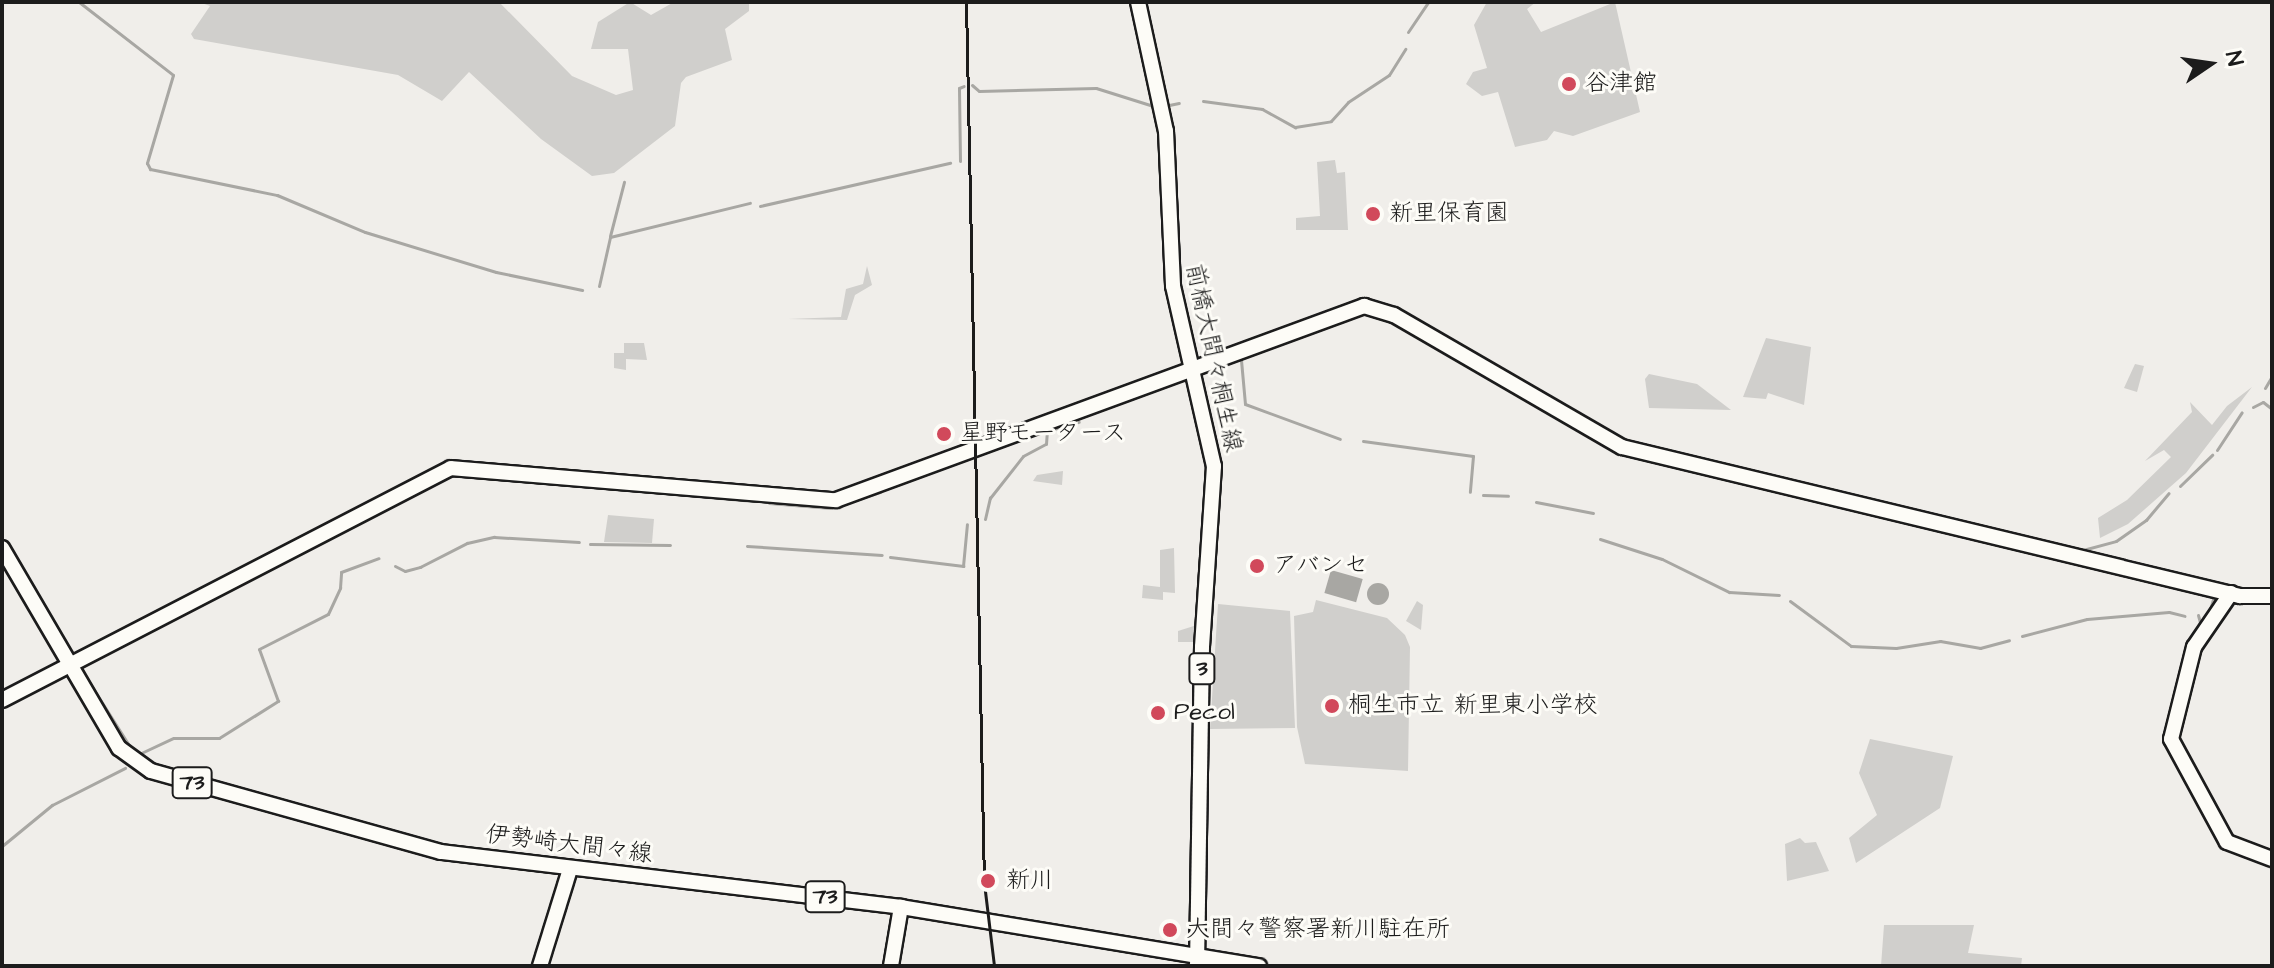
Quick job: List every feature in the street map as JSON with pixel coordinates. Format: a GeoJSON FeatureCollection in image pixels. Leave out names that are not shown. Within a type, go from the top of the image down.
{"type":"FeatureCollection","features":[{"type":"Feature","properties":{"kind":"street","name":"前橋大間々桐生線"},"geometry":{"type":"LineString","coordinates":[[1138,2],[1165,122],[1170,268],[1210,442],[1214,487],[1202,647],[1197,962]]}},
{"type":"Feature","properties":{"kind":"street"},"geometry":{"type":"LineString","coordinates":[[2,700],[451,468],[836,500],[1345,310],[1377,308],[1622,447],[2231,593],[2272,596]]}},
{"type":"Feature","properties":{"kind":"street","name":"伊勢崎大間々線"},"geometry":{"type":"LineString","coordinates":[[2,548],[123,753],[151,771],[433,850],[901,907],[1197,962],[1259,966]]}},
{"type":"Feature","properties":{"kind":"street"},"geometry":{"type":"LineString","coordinates":[[2231,593],[2194,647],[2171,739],[2227,842],[2272,859]]}},
{"type":"Feature","properties":{"kind":"street"},"geometry":{"type":"LineString","coordinates":[[540,966],[570,869]]}},
{"type":"Feature","properties":{"kind":"street"},"geometry":{"type":"LineString","coordinates":[[891,966],[901,907]]}},
{"type":"Feature","properties":{"kind":"shaded area"},"geometry":{"type":"Polygon","coordinates":[[[199,2],[499,2],[572,76],[616,95],[633,90],[628,49],[591,49],[598,22],[630,2],[651,15],[674,2],[749,2],[749,11],[725,29],[732,60],[686,77],[681,83],[675,126],[614,173],[592,176],[541,139],[469,72],[442,101],[398,75],[194,39],[191,34],[210,6],[199,2]]]}},
{"type":"Feature","properties":{"kind":"shaded area"},"geometry":{"type":"Polygon","coordinates":[[[1487,2],[1536,2],[1527,9],[1541,32],[1615,2],[1640,112],[1573,136],[1554,131],[1547,140],[1515,147],[1498,92],[1482,96],[1466,84],[1473,72],[1487,68],[1474,25],[1487,2]]]}},
{"type":"Feature","properties":{"kind":"shaded area"},"geometry":{"type":"Polygon","coordinates":[[[1335,160],[1337,173],[1345,172],[1348,230],[1296,230],[1296,218],[1320,216],[1317,162],[1335,160]]]}},
{"type":"Feature","properties":{"kind":"shaded area"},"geometry":{"type":"Polygon","coordinates":[[[867,266],[872,285],[855,295],[847,320],[788,319],[841,317],[846,289],[863,284],[867,266]]]}},
{"type":"Feature","properties":{"kind":"shaded area"},"geometry":{"type":"Polygon","coordinates":[[[1766,338],[1811,347],[1804,405],[1768,393],[1766,399],[1743,397],[1766,338]]]}},
{"type":"Feature","properties":{"kind":"shaded area"},"geometry":{"type":"Polygon","coordinates":[[[624,343],[644,343],[647,360],[626,359],[626,370],[614,368],[614,353],[624,353],[624,343]]]}},
{"type":"Feature","properties":{"kind":"shaded area"},"geometry":{"type":"Polygon","coordinates":[[[2135,364],[2144,366],[2137,392],[2124,388],[2135,364]]]}},
{"type":"Feature","properties":{"kind":"shaded area"},"geometry":{"type":"Polygon","coordinates":[[[1649,374],[1697,384],[1731,410],[1649,408],[1645,379],[1649,374]]]}},
{"type":"Feature","properties":{"kind":"shaded area"},"geometry":{"type":"Polygon","coordinates":[[[2252,387],[2186,473],[2128,524],[2100,538],[2098,518],[2127,500],[2171,457],[2164,450],[2145,461],[2192,412],[2190,402],[2212,425],[2227,406],[2252,387]]]}},
{"type":"Feature","properties":{"kind":"shaded area"},"geometry":{"type":"Polygon","coordinates":[[[1063,471],[1062,485],[1033,481],[1037,475],[1063,471]]]}},
{"type":"Feature","properties":{"kind":"shaded area"},"geometry":{"type":"Polygon","coordinates":[[[608,515],[654,519],[652,543],[604,542],[608,515]]]}},
{"type":"Feature","properties":{"kind":"shaded area"},"geometry":{"type":"Polygon","coordinates":[[[1174,548],[1175,593],[1163,592],[1163,600],[1142,598],[1143,585],[1160,587],[1160,550],[1174,548]]]}},
{"type":"Feature","properties":{"kind":"shaded area"},"geometry":{"type":"Polygon","coordinates":[[[1331,570],[1363,579],[1356,602],[1324,593],[1331,570]]]}},
{"type":"Feature","properties":{"kind":"shaded area"},"geometry":{"type":"Polygon","coordinates":[[[1374,583],[1382,583],[1389,594],[1382,605],[1374,605],[1367,598],[1367,590],[1374,583]]]}},
{"type":"Feature","properties":{"kind":"shaded area"},"geometry":{"type":"Polygon","coordinates":[[[1316,600],[1387,618],[1405,635],[1410,647],[1408,771],[1305,764],[1297,727],[1294,616],[1313,612],[1316,600]]]}},
{"type":"Feature","properties":{"kind":"shaded area"},"geometry":{"type":"Polygon","coordinates":[[[1417,601],[1423,605],[1421,630],[1406,621],[1417,601]]]}},
{"type":"Feature","properties":{"kind":"shaded area"},"geometry":{"type":"Polygon","coordinates":[[[1218,604],[1290,611],[1295,728],[1210,729],[1218,604]]]}},
{"type":"Feature","properties":{"kind":"shaded area"},"geometry":{"type":"Polygon","coordinates":[[[1197,625],[1195,642],[1178,642],[1178,631],[1197,625]]]}},
{"type":"Feature","properties":{"kind":"shaded area"},"geometry":{"type":"Polygon","coordinates":[[[1870,739],[1953,756],[1940,808],[1856,863],[1849,838],[1877,815],[1859,773],[1870,739]]]}},
{"type":"Feature","properties":{"kind":"shaded area"},"geometry":{"type":"Polygon","coordinates":[[[1800,838],[1805,843],[1816,842],[1829,871],[1787,881],[1785,844],[1800,838]]]}},
{"type":"Feature","properties":{"kind":"shaded area"},"geometry":{"type":"Polygon","coordinates":[[[1884,925],[1974,925],[1968,953],[2022,958],[2021,966],[1881,966],[1884,925]]]}},
{"type":"Feature","properties":{"kind":"waterway"},"geometry":{"type":"LineString","coordinates":[[79,2],[173,75],[147,163],[150,169],[277,195],[365,232],[496,272],[582,290]]}},
{"type":"Feature","properties":{"kind":"waterway"},"geometry":{"type":"LineString","coordinates":[[1408,32],[1428,2]]}},
{"type":"Feature","properties":{"kind":"waterway"},"geometry":{"type":"LineString","coordinates":[[1203,101],[1262,109],[1295,127],[1331,121],[1348,102],[1389,75],[1405,49]]}},
{"type":"Feature","properties":{"kind":"waterway"},"geometry":{"type":"LineString","coordinates":[[972,85],[979,91],[1096,88],[1153,106]]}},
{"type":"Feature","properties":{"kind":"waterway"},"geometry":{"type":"LineString","coordinates":[[960,161],[959,88],[964,86]]}},
{"type":"Feature","properties":{"kind":"waterway"},"geometry":{"type":"LineString","coordinates":[[1169,105],[1179,103]]}},
{"type":"Feature","properties":{"kind":"waterway"},"geometry":{"type":"LineString","coordinates":[[760,206],[950,163]]}},
{"type":"Feature","properties":{"kind":"waterway"},"geometry":{"type":"LineString","coordinates":[[610,236],[624,182]]}},
{"type":"Feature","properties":{"kind":"waterway"},"geometry":{"type":"LineString","coordinates":[[599,286],[610,237],[750,203]]}},
{"type":"Feature","properties":{"kind":"waterway"},"geometry":{"type":"LineString","coordinates":[[1337,308],[1346,305]]}},
{"type":"Feature","properties":{"kind":"waterway"},"geometry":{"type":"LineString","coordinates":[[1241,360],[1245,404],[1340,439]]}},
{"type":"Feature","properties":{"kind":"waterway"},"geometry":{"type":"LineString","coordinates":[[2265,388],[2272,376]]}},
{"type":"Feature","properties":{"kind":"waterway"},"geometry":{"type":"LineString","coordinates":[[2253,407],[2263,402],[2272,409]]}},
{"type":"Feature","properties":{"kind":"waterway"},"geometry":{"type":"LineString","coordinates":[[2217,450],[2242,412]]}},
{"type":"Feature","properties":{"kind":"waterway"},"geometry":{"type":"LineString","coordinates":[[985,519],[990,498],[1023,456],[1046,444],[1047,431],[1079,422]]}},
{"type":"Feature","properties":{"kind":"waterway"},"geometry":{"type":"LineString","coordinates":[[1363,441],[1473,456],[1470,492]]}},
{"type":"Feature","properties":{"kind":"waterway"},"geometry":{"type":"LineString","coordinates":[[2180,486],[2212,455]]}},
{"type":"Feature","properties":{"kind":"waterway"},"geometry":{"type":"LineString","coordinates":[[769,503],[831,508],[880,492]]}},
{"type":"Feature","properties":{"kind":"waterway"},"geometry":{"type":"LineString","coordinates":[[2079,551],[2116,541],[2146,520],[2169,493]]}},
{"type":"Feature","properties":{"kind":"waterway"},"geometry":{"type":"LineString","coordinates":[[674,494],[754,501]]}},
{"type":"Feature","properties":{"kind":"waterway"},"geometry":{"type":"LineString","coordinates":[[1483,495],[1508,496]]}},
{"type":"Feature","properties":{"kind":"waterway"},"geometry":{"type":"LineString","coordinates":[[1536,502],[1593,513]]}},
{"type":"Feature","properties":{"kind":"waterway"},"geometry":{"type":"LineString","coordinates":[[890,557],[963,566],[967,524]]}},
{"type":"Feature","properties":{"kind":"waterway"},"geometry":{"type":"LineString","coordinates":[[395,566],[405,571],[420,567],[467,543],[494,537],[579,542]]}},
{"type":"Feature","properties":{"kind":"waterway"},"geometry":{"type":"LineString","coordinates":[[1600,539],[1662,559],[1729,592],[1779,595]]}},
{"type":"Feature","properties":{"kind":"waterway"},"geometry":{"type":"LineString","coordinates":[[590,544],[670,545]]}},
{"type":"Feature","properties":{"kind":"waterway"},"geometry":{"type":"LineString","coordinates":[[747,546],[882,555]]}},
{"type":"Feature","properties":{"kind":"waterway"},"geometry":{"type":"LineString","coordinates":[[139,754],[174,738],[219,738],[278,701],[259,649],[328,614],[340,588],[341,572],[379,558]]}},
{"type":"Feature","properties":{"kind":"waterway"},"geometry":{"type":"LineString","coordinates":[[2209,613],[2213,599]]}},
{"type":"Feature","properties":{"kind":"waterway"},"geometry":{"type":"LineString","coordinates":[[1790,601],[1851,646],[1896,648],[1940,641],[1980,648],[2009,640]]}},
{"type":"Feature","properties":{"kind":"waterway"},"geometry":{"type":"LineString","coordinates":[[2022,636],[2087,619],[2169,612],[2185,616]]}},
{"type":"Feature","properties":{"kind":"waterway"},"geometry":{"type":"LineString","coordinates":[[2198,615],[2201,626]]}},
{"type":"Feature","properties":{"kind":"waterway"},"geometry":{"type":"LineString","coordinates":[[82,671],[130,747]]}},
{"type":"Feature","properties":{"kind":"waterway"},"geometry":{"type":"LineString","coordinates":[[2,846],[52,805],[125,768]]}},
{"type":"Feature","properties":{"kind":"railway"},"geometry":{"type":"LineString","coordinates":[[966,2],[984,883],[994,966]]}},
{"type":"Feature","properties":{"kind":"place","name":"谷津館"},"geometry":{"type":"Point","coordinates":[1569,84]}},
{"type":"Feature","properties":{"kind":"place","name":"新里保育園"},"geometry":{"type":"Point","coordinates":[1373,214]}},
{"type":"Feature","properties":{"kind":"place","name":"星野モータース"},"geometry":{"type":"Point","coordinates":[944,434]}},
{"type":"Feature","properties":{"kind":"place","name":"アバンセ"},"geometry":{"type":"Point","coordinates":[1257,566]}},
{"type":"Feature","properties":{"kind":"place","name":"桐生市立 新里東小学校"},"geometry":{"type":"Point","coordinates":[1332,706]}},
{"type":"Feature","properties":{"kind":"place","name":"Pecol"},"geometry":{"type":"Point","coordinates":[1158,713]}},
{"type":"Feature","properties":{"kind":"place","name":"新川"},"geometry":{"type":"Point","coordinates":[988,881]}},
{"type":"Feature","properties":{"kind":"place","name":"大間々警察署新川駐在所"},"geometry":{"type":"Point","coordinates":[1170,930]}}]}
